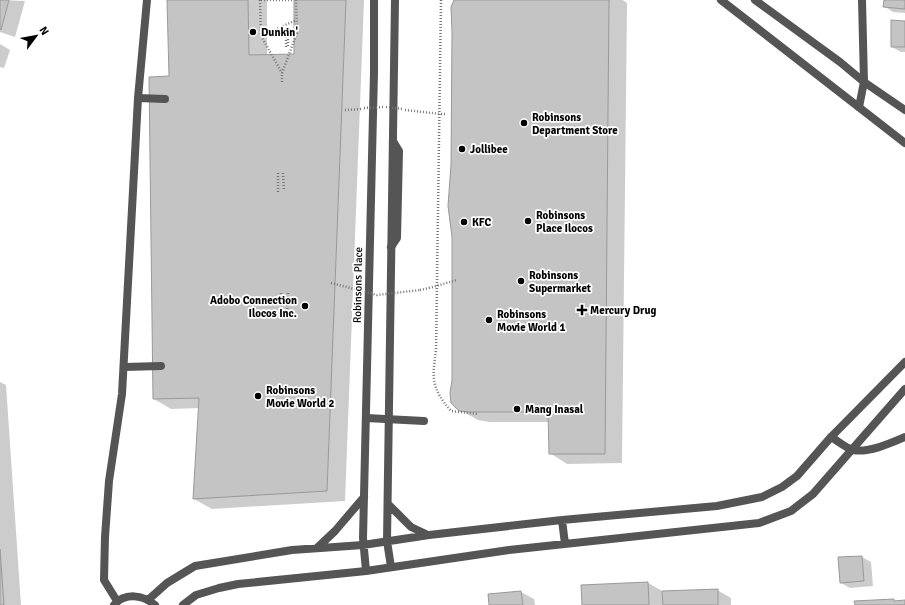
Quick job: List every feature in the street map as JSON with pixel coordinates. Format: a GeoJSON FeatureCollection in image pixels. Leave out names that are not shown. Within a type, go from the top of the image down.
{"type":"FeatureCollection","features":[{"type":"Feature","properties":{"kind":"street"},"geometry":{"type":"LineString","coordinates":[[146,0],[138,98],[124,367],[122,394],[109,481],[104,580],[115,603],[127,597],[138,596],[155,605]]}},
{"type":"Feature","properties":{"kind":"street","name":"Robinsons Place"},"geometry":{"type":"LineString","coordinates":[[366,571],[363,544],[374,72],[374,0]]}},
{"type":"Feature","properties":{"kind":"street"},"geometry":{"type":"LineString","coordinates":[[391,567],[387,541],[395,0]]}},
{"type":"Feature","properties":{"kind":"street"},"geometry":{"type":"LineString","coordinates":[[721,0],[905,143]]}},
{"type":"Feature","properties":{"kind":"street"},"geometry":{"type":"LineString","coordinates":[[755,0],[840,62],[864,82],[905,110]]}},
{"type":"Feature","properties":{"kind":"street"},"geometry":{"type":"LineString","coordinates":[[859,107],[864,82],[862,0]]}},
{"type":"Feature","properties":{"kind":"street"},"geometry":{"type":"LineString","coordinates":[[138,98],[165,99]]}},
{"type":"Feature","properties":{"kind":"street"},"geometry":{"type":"LineString","coordinates":[[148,600],[167,583],[195,566],[292,550],[363,544],[562,520],[717,506],[762,497],[782,487],[796,476],[831,437],[905,362]]}},
{"type":"Feature","properties":{"kind":"street"},"geometry":{"type":"LineString","coordinates":[[124,367],[161,366]]}},
{"type":"Feature","properties":{"kind":"street"},"geometry":{"type":"LineString","coordinates":[[183,605],[196,594],[225,586],[366,571],[509,550],[759,523],[791,511],[813,494],[905,389]]}},
{"type":"Feature","properties":{"kind":"street"},"geometry":{"type":"LineString","coordinates":[[366,418],[424,421]]}},
{"type":"Feature","properties":{"kind":"street"},"geometry":{"type":"LineString","coordinates":[[831,437],[852,450],[880,447],[905,437]]}},
{"type":"Feature","properties":{"kind":"street"},"geometry":{"type":"LineString","coordinates":[[318,548],[335,531],[364,497]]}},
{"type":"Feature","properties":{"kind":"street"},"geometry":{"type":"LineString","coordinates":[[388,504],[411,527],[429,535]]}},
{"type":"Feature","properties":{"kind":"street"},"geometry":{"type":"LineString","coordinates":[[562,520],[565,544]]}},
{"type":"Feature","properties":{"kind":"path"},"geometry":{"type":"LineString","coordinates":[[282,73],[261,36],[260,0],[295,0],[297,33],[282,73],[282,82]]}},
{"type":"Feature","properties":{"kind":"path"},"geometry":{"type":"LineString","coordinates":[[441,0],[436,350],[433,373],[434,385],[442,400],[451,411],[478,414]]}},
{"type":"Feature","properties":{"kind":"path"},"geometry":{"type":"LineString","coordinates":[[261,36],[296,20]]}},
{"type":"Feature","properties":{"kind":"path"},"geometry":{"type":"LineString","coordinates":[[287,47],[286,33],[297,33]]}},
{"type":"Feature","properties":{"kind":"path"},"geometry":{"type":"LineString","coordinates":[[345,110],[384,107],[445,114]]}},
{"type":"Feature","properties":{"kind":"path"},"geometry":{"type":"LineString","coordinates":[[278,173],[278,192]]}},
{"type":"Feature","properties":{"kind":"path"},"geometry":{"type":"LineString","coordinates":[[283,173],[284,191]]}},
{"type":"Feature","properties":{"kind":"path"},"geometry":{"type":"LineString","coordinates":[[545,212],[562,213]]}},
{"type":"Feature","properties":{"kind":"path"},"geometry":{"type":"LineString","coordinates":[[545,217],[561,218]]}},
{"type":"Feature","properties":{"kind":"path"},"geometry":{"type":"LineString","coordinates":[[331,283],[377,295],[420,290],[457,280]]}},
{"type":"Feature","properties":{"kind":"path"},"geometry":{"type":"LineString","coordinates":[[281,293],[281,312]]}},
{"type":"Feature","properties":{"kind":"path"},"geometry":{"type":"LineString","coordinates":[[287,312],[288,293]]}},
{"type":"Feature","properties":{"kind":"building"},"geometry":{"type":"Polygon","coordinates":[[[0,0],[9,0],[1,30],[0,29],[0,0]]]}},
{"type":"Feature","properties":{"kind":"building"},"geometry":{"type":"Polygon","coordinates":[[[167,0],[248,0],[249,55],[294,54],[294,0],[346,0],[327,491],[193,499],[199,398],[153,399],[149,77],[169,76],[167,0]]]}},
{"type":"Feature","properties":{"kind":"building","name":"Robinsons Place Ilocos"},"geometry":{"type":"Polygon","coordinates":[[[454,0],[609,0],[605,454],[549,454],[548,412],[459,411],[451,403],[452,237],[448,206],[451,165],[451,7],[454,0]]]}},
{"type":"Feature","properties":{"kind":"building"},"geometry":{"type":"Polygon","coordinates":[[[884,0],[905,0],[905,9],[883,7],[884,0]]]}},
{"type":"Feature","properties":{"kind":"building"},"geometry":{"type":"Polygon","coordinates":[[[891,20],[905,21],[905,47],[891,47],[891,20]]]}},
{"type":"Feature","properties":{"kind":"building"},"geometry":{"type":"Polygon","coordinates":[[[0,549],[4,605],[0,605],[0,549]]]}},
{"type":"Feature","properties":{"kind":"building"},"geometry":{"type":"Polygon","coordinates":[[[862,556],[864,581],[840,583],[838,557],[862,556]]]}},
{"type":"Feature","properties":{"kind":"building"},"geometry":{"type":"Polygon","coordinates":[[[648,582],[649,605],[582,605],[581,585],[648,582]]]}},
{"type":"Feature","properties":{"kind":"building"},"geometry":{"type":"Polygon","coordinates":[[[718,589],[718,605],[663,605],[662,591],[718,589]]]}},
{"type":"Feature","properties":{"kind":"building"},"geometry":{"type":"Polygon","coordinates":[[[521,591],[523,605],[489,605],[488,594],[521,591]]]}},
{"type":"Feature","properties":{"kind":"building"},"geometry":{"type":"Polygon","coordinates":[[[894,599],[894,601],[905,600],[905,605],[855,605],[854,601],[894,599]]]}},
{"type":"Feature","properties":{"kind":"place","name":"Dunkin'"},"geometry":{"type":"Point","coordinates":[253,32]}},
{"type":"Feature","properties":{"kind":"place","name":"Robinsons Department Store"},"geometry":{"type":"Point","coordinates":[524,123]}},
{"type":"Feature","properties":{"kind":"place","name":"Jollibee"},"geometry":{"type":"Point","coordinates":[462,149]}},
{"type":"Feature","properties":{"kind":"place","name":"Robinsons Place Ilocos"},"geometry":{"type":"Point","coordinates":[528,221]}},
{"type":"Feature","properties":{"kind":"place","name":"KFC"},"geometry":{"type":"Point","coordinates":[464,222]}},
{"type":"Feature","properties":{"kind":"place","name":"Robinsons Supermarket"},"geometry":{"type":"Point","coordinates":[521,281]}},
{"type":"Feature","properties":{"kind":"place","name":"Adobo Connection Ilocos Inc."},"geometry":{"type":"Point","coordinates":[305,306]}},
{"type":"Feature","properties":{"kind":"place","name":"Mercury Drug"},"geometry":{"type":"Point","coordinates":[582,310]}},
{"type":"Feature","properties":{"kind":"place","name":"Robinsons Movie World 1"},"geometry":{"type":"Point","coordinates":[489,320]}},
{"type":"Feature","properties":{"kind":"place","name":"Robinsons Movie World 2"},"geometry":{"type":"Point","coordinates":[258,396]}},
{"type":"Feature","properties":{"kind":"place","name":"Mang Inasal"},"geometry":{"type":"Point","coordinates":[517,409]}}]}
